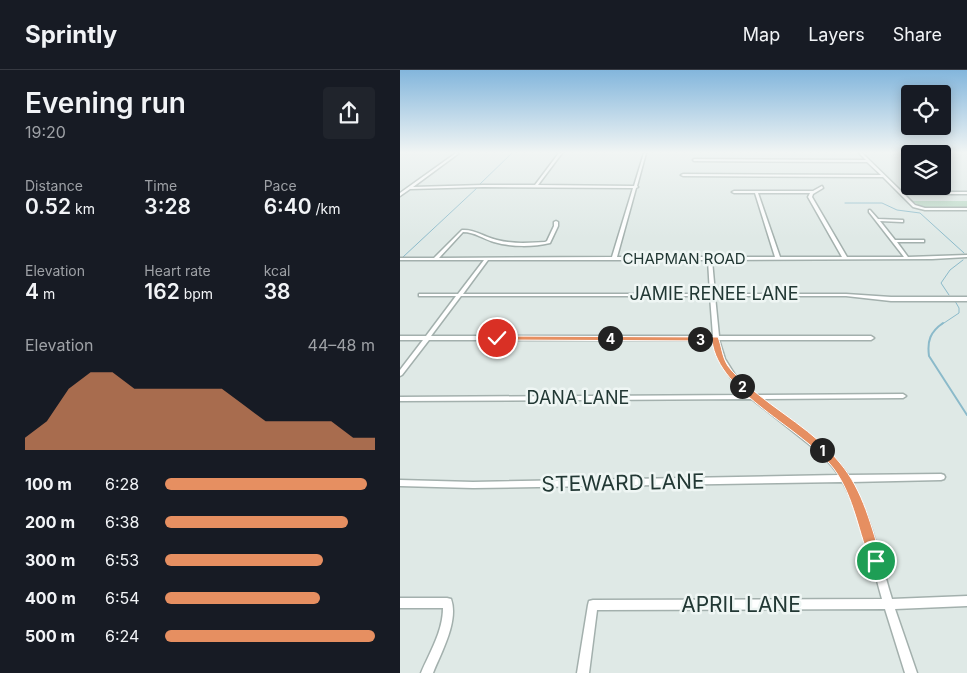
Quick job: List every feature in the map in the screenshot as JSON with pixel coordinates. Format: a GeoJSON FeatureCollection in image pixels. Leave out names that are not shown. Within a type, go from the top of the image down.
{"type":"FeatureCollection","features":[{"type":"Feature","properties":{"kind":"street"},"geometry":{"type":"LineString","coordinates":[[400,195],[419,181]]}},
{"type":"Feature","properties":{"kind":"street"},"geometry":{"type":"LineString","coordinates":[[536,186],[540,181]]}},
{"type":"Feature","properties":{"kind":"street"},"geometry":{"type":"LineString","coordinates":[[614,259],[638,181]]}},
{"type":"Feature","properties":{"kind":"street"},"geometry":{"type":"LineString","coordinates":[[889,181],[901,193]]}},
{"type":"Feature","properties":{"kind":"street"},"geometry":{"type":"LineString","coordinates":[[410,188],[636,187]]}},
{"type":"Feature","properties":{"kind":"street"},"geometry":{"type":"LineString","coordinates":[[822,187],[810,197],[844,258]]}},
{"type":"Feature","properties":{"kind":"street"},"geometry":{"type":"LineString","coordinates":[[734,192],[814,192]]}},
{"type":"Feature","properties":{"kind":"street"},"geometry":{"type":"LineString","coordinates":[[756,192],[778,258]]}},
{"type":"Feature","properties":{"kind":"street"},"geometry":{"type":"LineString","coordinates":[[951,193],[967,193]]}},
{"type":"Feature","properties":{"kind":"street"},"geometry":{"type":"LineString","coordinates":[[903,195],[914,206],[921,208],[967,209]]}},
{"type":"Feature","properties":{"kind":"street"},"geometry":{"type":"LineString","coordinates":[[870,211],[907,258]]}},
{"type":"Feature","properties":{"kind":"street"},"geometry":{"type":"LineString","coordinates":[[877,220],[902,220]]}},
{"type":"Feature","properties":{"kind":"street"},"geometry":{"type":"LineString","coordinates":[[434,259],[462,231],[484,235],[501,243],[545,243],[549,242],[556,222]]}},
{"type":"Feature","properties":{"kind":"street"},"geometry":{"type":"LineString","coordinates":[[894,241],[923,241]]}},
{"type":"Feature","properties":{"kind":"street","name":"CHAPMAN ROAD"},"geometry":{"type":"LineString","coordinates":[[400,259],[907,258],[967,256]]}},
{"type":"Feature","properties":{"kind":"street"},"geometry":{"type":"LineString","coordinates":[[400,374],[487,259]]}},
{"type":"Feature","properties":{"kind":"street"},"geometry":{"type":"LineString","coordinates":[[710,259],[717,351],[723,365],[756,398],[825,452],[846,480],[863,518],[888,604],[911,673]]}},
{"type":"Feature","properties":{"kind":"street","name":"JAMIE RENEE LANE"},"geometry":{"type":"LineString","coordinates":[[421,295],[846,294],[876,298],[967,298]]}},
{"type":"Feature","properties":{"kind":"street"},"geometry":{"type":"LineString","coordinates":[[400,338],[871,338]]}},
{"type":"Feature","properties":{"kind":"street","name":"DANA LANE"},"geometry":{"type":"LineString","coordinates":[[400,399],[902,396]]}},
{"type":"Feature","properties":{"kind":"street","name":"STEWARD LANE"},"geometry":{"type":"LineString","coordinates":[[400,483],[473,485],[941,478]]}},
{"type":"Feature","properties":{"kind":"street","name":"APRIL LANE"},"geometry":{"type":"LineString","coordinates":[[583,673],[593,605],[888,604],[967,601]]}},
{"type":"Feature","properties":{"kind":"street"},"geometry":{"type":"LineString","coordinates":[[400,603],[447,604],[449,610],[446,623],[427,673]]}},
{"type":"Feature","properties":{"kind":"green space"},"geometry":{"type":"Polygon","coordinates":[[[912,201],[967,201],[967,208],[924,208],[912,201]]]}},
{"type":"Feature","properties":{"kind":"waterway"},"geometry":{"type":"LineString","coordinates":[[479,185],[483,181]]}},
{"type":"Feature","properties":{"kind":"waterway"},"geometry":{"type":"LineString","coordinates":[[403,257],[477,188]]}},
{"type":"Feature","properties":{"kind":"waterway"},"geometry":{"type":"LineString","coordinates":[[845,203],[882,203],[897,210],[920,213],[964,253]]}},
{"type":"Feature","properties":{"kind":"waterway"},"geometry":{"type":"LineString","coordinates":[[949,295],[941,283],[950,270],[963,260]]}},
{"type":"Feature","properties":{"kind":"waterway"},"geometry":{"type":"LineString","coordinates":[[941,325],[959,313],[959,308],[955,301]]}},
{"type":"Feature","properties":{"kind":"waterway"},"geometry":{"type":"LineString","coordinates":[[943,323],[930,337],[929,356],[967,415]]}},
{"type":"Feature","properties":{"kind":"route"},"geometry":{"type":"LineString","coordinates":[[497,338],[716,339],[717,351],[723,365],[730,374],[756,398],[809,438],[836,465],[846,480],[863,518],[876,561]]}}]}
